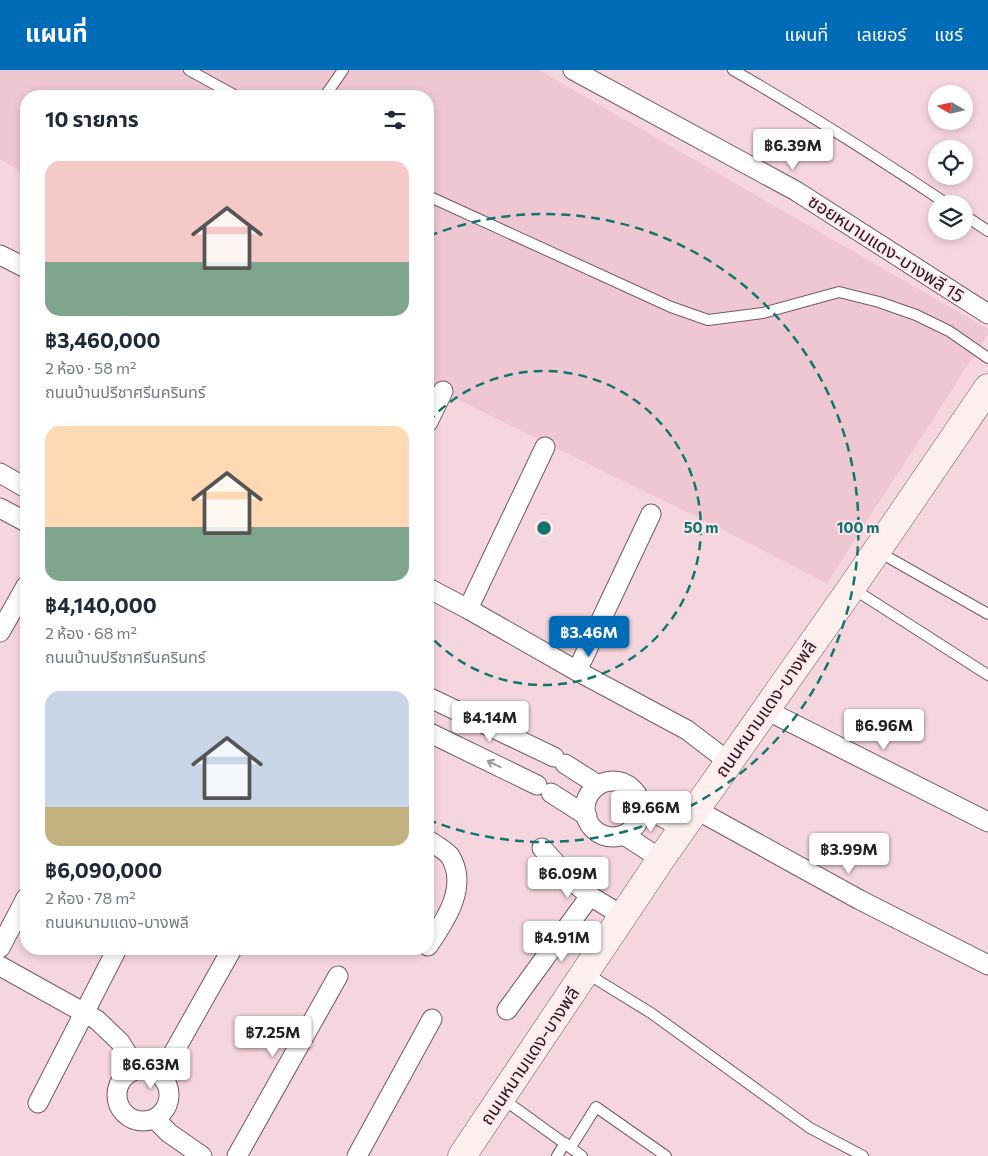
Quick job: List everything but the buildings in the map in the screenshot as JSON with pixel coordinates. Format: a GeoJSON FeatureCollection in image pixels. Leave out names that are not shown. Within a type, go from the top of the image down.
{"type":"FeatureCollection","features":[{"type":"Feature","properties":{"kind":"main road","name":"ถนนหนามแดง-บางพลี"},"geometry":{"type":"LineString","coordinates":[[462,1156],[661,859],[852,587],[988,388]]}},
{"type":"Feature","properties":{"kind":"street","name":"ซอยหนามแดง-บางพลี 15"},"geometry":{"type":"LineString","coordinates":[[573,70],[796,192],[988,314]]}},
{"type":"Feature","properties":{"kind":"street"},"geometry":{"type":"LineString","coordinates":[[0,255],[20,265]]}},
{"type":"Feature","properties":{"kind":"street"},"geometry":{"type":"LineString","coordinates":[[434,410],[443,391]]}},
{"type":"Feature","properties":{"kind":"street"},"geometry":{"type":"LineString","coordinates":[[468,609],[545,447]]}},
{"type":"Feature","properties":{"kind":"street"},"geometry":{"type":"LineString","coordinates":[[0,473],[20,485]]}},
{"type":"Feature","properties":{"kind":"street"},"geometry":{"type":"LineString","coordinates":[[0,508],[20,519]]}},
{"type":"Feature","properties":{"kind":"street"},"geometry":{"type":"LineString","coordinates":[[577,671],[651,514]]}},
{"type":"Feature","properties":{"kind":"street"},"geometry":{"type":"LineString","coordinates":[[434,591],[687,730],[729,762]]}},
{"type":"Feature","properties":{"kind":"street"},"geometry":{"type":"LineString","coordinates":[[0,632],[20,597]]}},
{"type":"Feature","properties":{"kind":"street"},"geometry":{"type":"LineString","coordinates":[[434,704],[560,761],[598,785]]}},
{"type":"Feature","properties":{"kind":"street"},"geometry":{"type":"LineString","coordinates":[[766,710],[988,822]]}},
{"type":"Feature","properties":{"kind":"street"},"geometry":{"type":"LineString","coordinates":[[434,735],[544,789],[587,816]]}},
{"type":"Feature","properties":{"kind":"street"},"geometry":{"type":"LineString","coordinates":[[609,781],[618,781],[634,790],[639,797],[641,806],[639,820],[624,835],[606,835],[597,831],[591,825],[586,807],[588,798],[598,785],[609,781]]}},
{"type":"Feature","properties":{"kind":"street"},"geometry":{"type":"LineString","coordinates":[[641,806],[690,819],[860,900],[988,966]]}},
{"type":"Feature","properties":{"kind":"street"},"geometry":{"type":"LineString","coordinates":[[624,835],[661,859]]}},
{"type":"Feature","properties":{"kind":"street"},"geometry":{"type":"LineString","coordinates":[[434,844],[449,855],[455,869],[456,885],[454,903],[434,935]]}},
{"type":"Feature","properties":{"kind":"street"},"geometry":{"type":"LineString","coordinates":[[542,848],[571,880],[590,896],[623,916]]}},
{"type":"Feature","properties":{"kind":"street"},"geometry":{"type":"LineString","coordinates":[[507,1010],[590,896]]}},
{"type":"Feature","properties":{"kind":"street"},"geometry":{"type":"LineString","coordinates":[[0,948],[20,910]]}},
{"type":"Feature","properties":{"kind":"street"},"geometry":{"type":"LineString","coordinates":[[38,1103],[114,955]]}},
{"type":"Feature","properties":{"kind":"street"},"geometry":{"type":"LineString","coordinates":[[161,1075],[229,955]]}},
{"type":"Feature","properties":{"kind":"street"},"geometry":{"type":"LineString","coordinates":[[0,966],[97,1020],[112,1033],[137,1069]]}},
{"type":"Feature","properties":{"kind":"street"},"geometry":{"type":"LineString","coordinates":[[237,1156],[338,976]]}},
{"type":"Feature","properties":{"kind":"street"},"geometry":{"type":"LineString","coordinates":[[357,1156],[432,1019]]}},
{"type":"Feature","properties":{"kind":"street"},"geometry":{"type":"LineString","coordinates":[[137,1069],[150,1070],[161,1075],[168,1086],[170,1099],[165,1111],[156,1120],[143,1122],[131,1119],[121,1111],[117,1099],[118,1086],[126,1075],[137,1069]]}},
{"type":"Feature","properties":{"kind":"street"},"geometry":{"type":"LineString","coordinates":[[156,1120],[169,1133],[202,1156]]}},
{"type":"Feature","properties":{"kind":"lane"},"geometry":{"type":"LineString","coordinates":[[189,70],[225,90]]}},
{"type":"Feature","properties":{"kind":"lane"},"geometry":{"type":"LineString","coordinates":[[329,90],[342,70]]}},
{"type":"Feature","properties":{"kind":"lane"},"geometry":{"type":"LineString","coordinates":[[733,70],[853,141],[934,195]]}},
{"type":"Feature","properties":{"kind":"lane"},"geometry":{"type":"LineString","coordinates":[[434,199],[672,307],[708,320],[763,313],[839,292],[879,302],[916,315],[949,331],[988,358]]}},
{"type":"Feature","properties":{"kind":"lane"},"geometry":{"type":"LineString","coordinates":[[973,221],[988,231]]}},
{"type":"Feature","properties":{"kind":"lane"},"geometry":{"type":"LineString","coordinates":[[876,551],[988,614]]}},
{"type":"Feature","properties":{"kind":"lane"},"geometry":{"type":"LineString","coordinates":[[852,587],[988,675]]}},
{"type":"Feature","properties":{"kind":"lane"},"geometry":{"type":"LineString","coordinates":[[586,972],[651,1013],[810,1128],[863,1156]]}},
{"type":"Feature","properties":{"kind":"lane"},"geometry":{"type":"LineString","coordinates":[[502,1098],[582,1156]]}},
{"type":"Feature","properties":{"kind":"lane"},"geometry":{"type":"LineString","coordinates":[[557,1156],[568,1145],[596,1107],[666,1156]]}},
{"type":"Feature","properties":{"kind":"shaded area"},"geometry":{"type":"Polygon","coordinates":[[[0,70],[539,70],[988,329],[988,334],[827,583],[434,388],[434,90],[20,90],[20,171],[0,159],[0,70]]]}}]}
